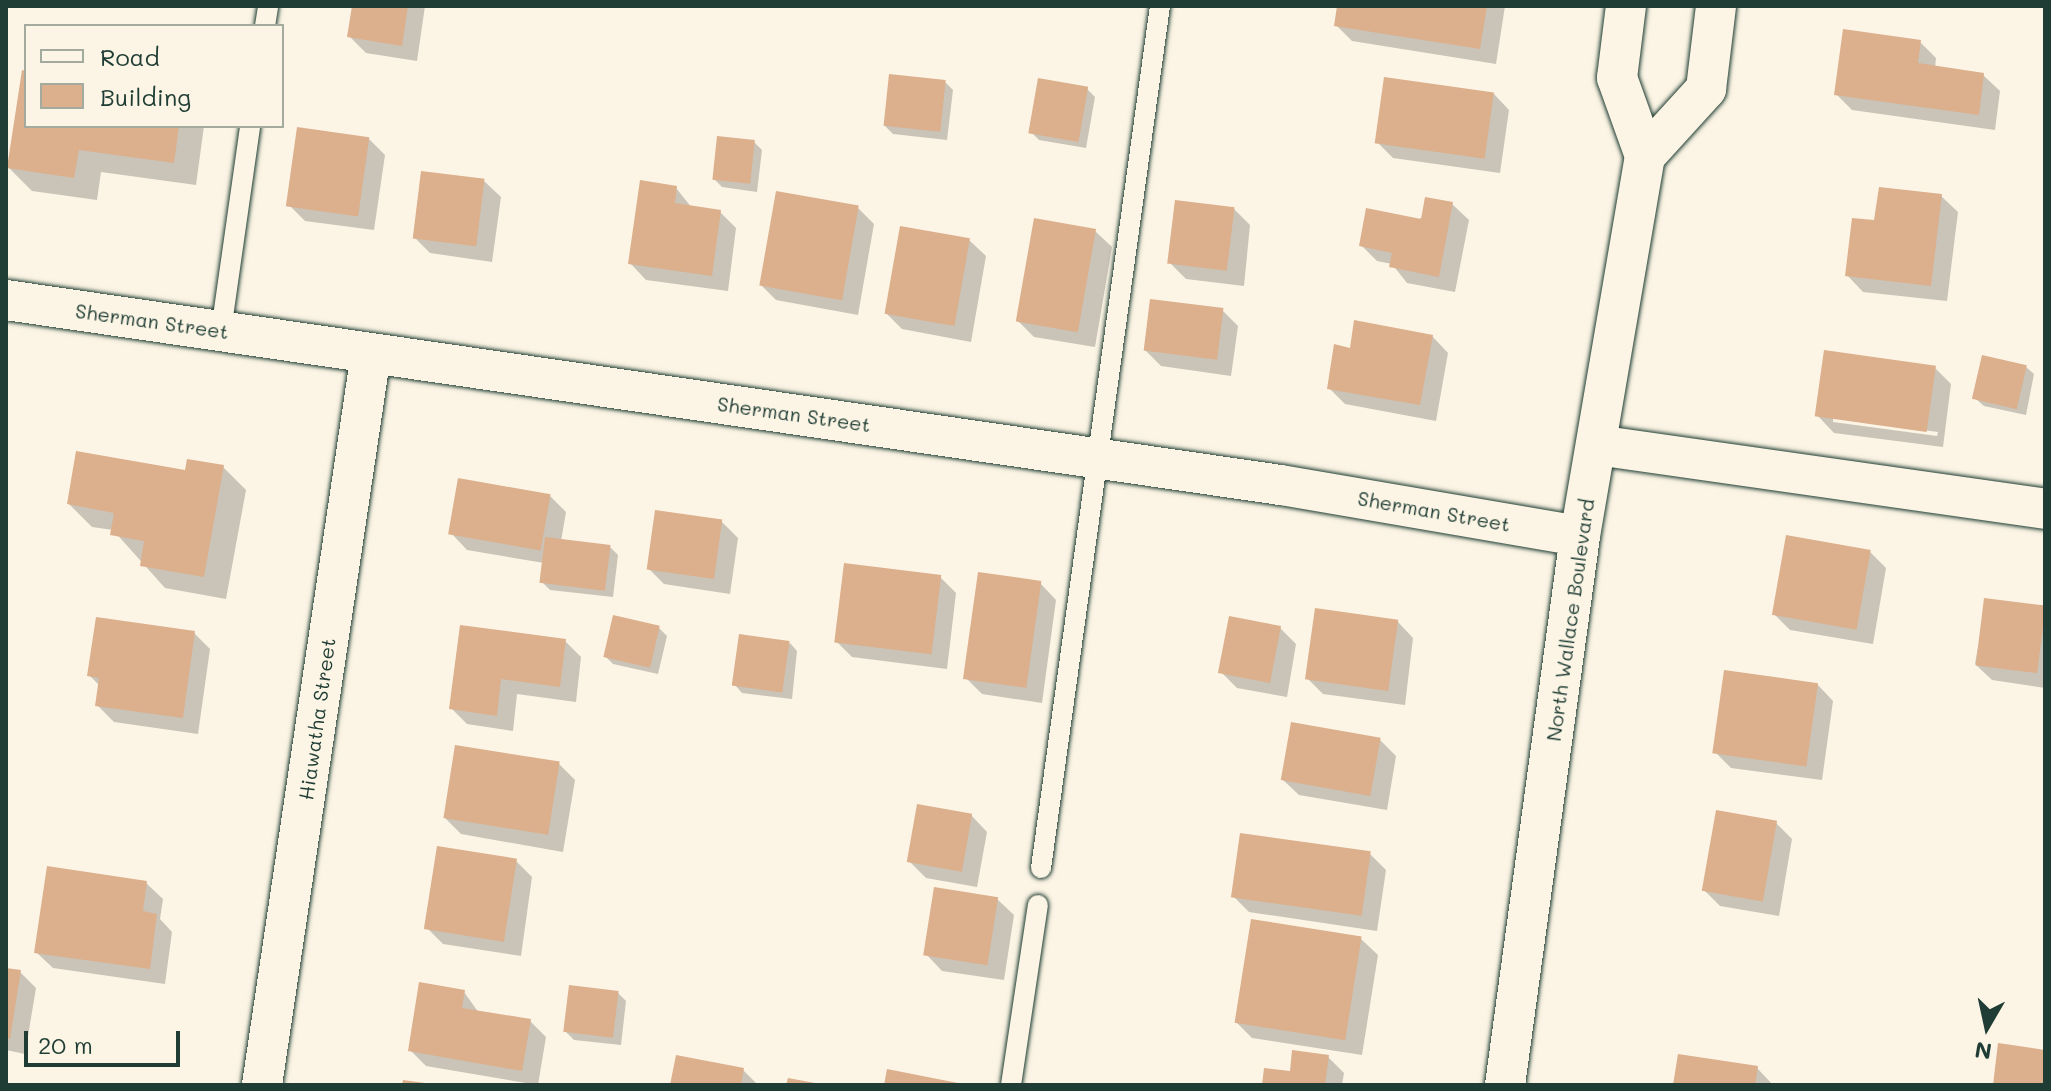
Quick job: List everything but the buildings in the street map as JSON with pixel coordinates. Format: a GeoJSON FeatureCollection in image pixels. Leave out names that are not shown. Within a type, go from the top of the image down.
{"type":"FeatureCollection","features":[{"type":"Feature","properties":{"kind":"street","name":"North Wallace Boulevard"},"geometry":{"type":"LineString","coordinates":[[1505,1085],[1580,536],[1645,156],[1617,78],[1626,6]]}},
{"type":"Feature","properties":{"kind":"street"},"geometry":{"type":"LineString","coordinates":[[1645,156],[1706,89],[1716,6]]}},
{"type":"Feature","properties":{"kind":"street","name":"Sherman Street"},"geometry":{"type":"LineString","coordinates":[[6,300],[1101,458],[1580,536]]}},
{"type":"Feature","properties":{"kind":"street","name":"Hiawatha Street"},"geometry":{"type":"LineString","coordinates":[[262,1085],[371,353]]}},
{"type":"Feature","properties":{"kind":"street"},"geometry":{"type":"LineString","coordinates":[[1597,445],[2045,509]]}},
{"type":"Feature","properties":{"kind":"lane"},"geometry":{"type":"LineString","coordinates":[[1041,868],[1101,458],[1160,6]]}},
{"type":"Feature","properties":{"kind":"lane"},"geometry":{"type":"LineString","coordinates":[[221,331],[250,128]]}},
{"type":"Feature","properties":{"kind":"lane"},"geometry":{"type":"LineString","coordinates":[[1011,1085],[1038,905]]}}]}
